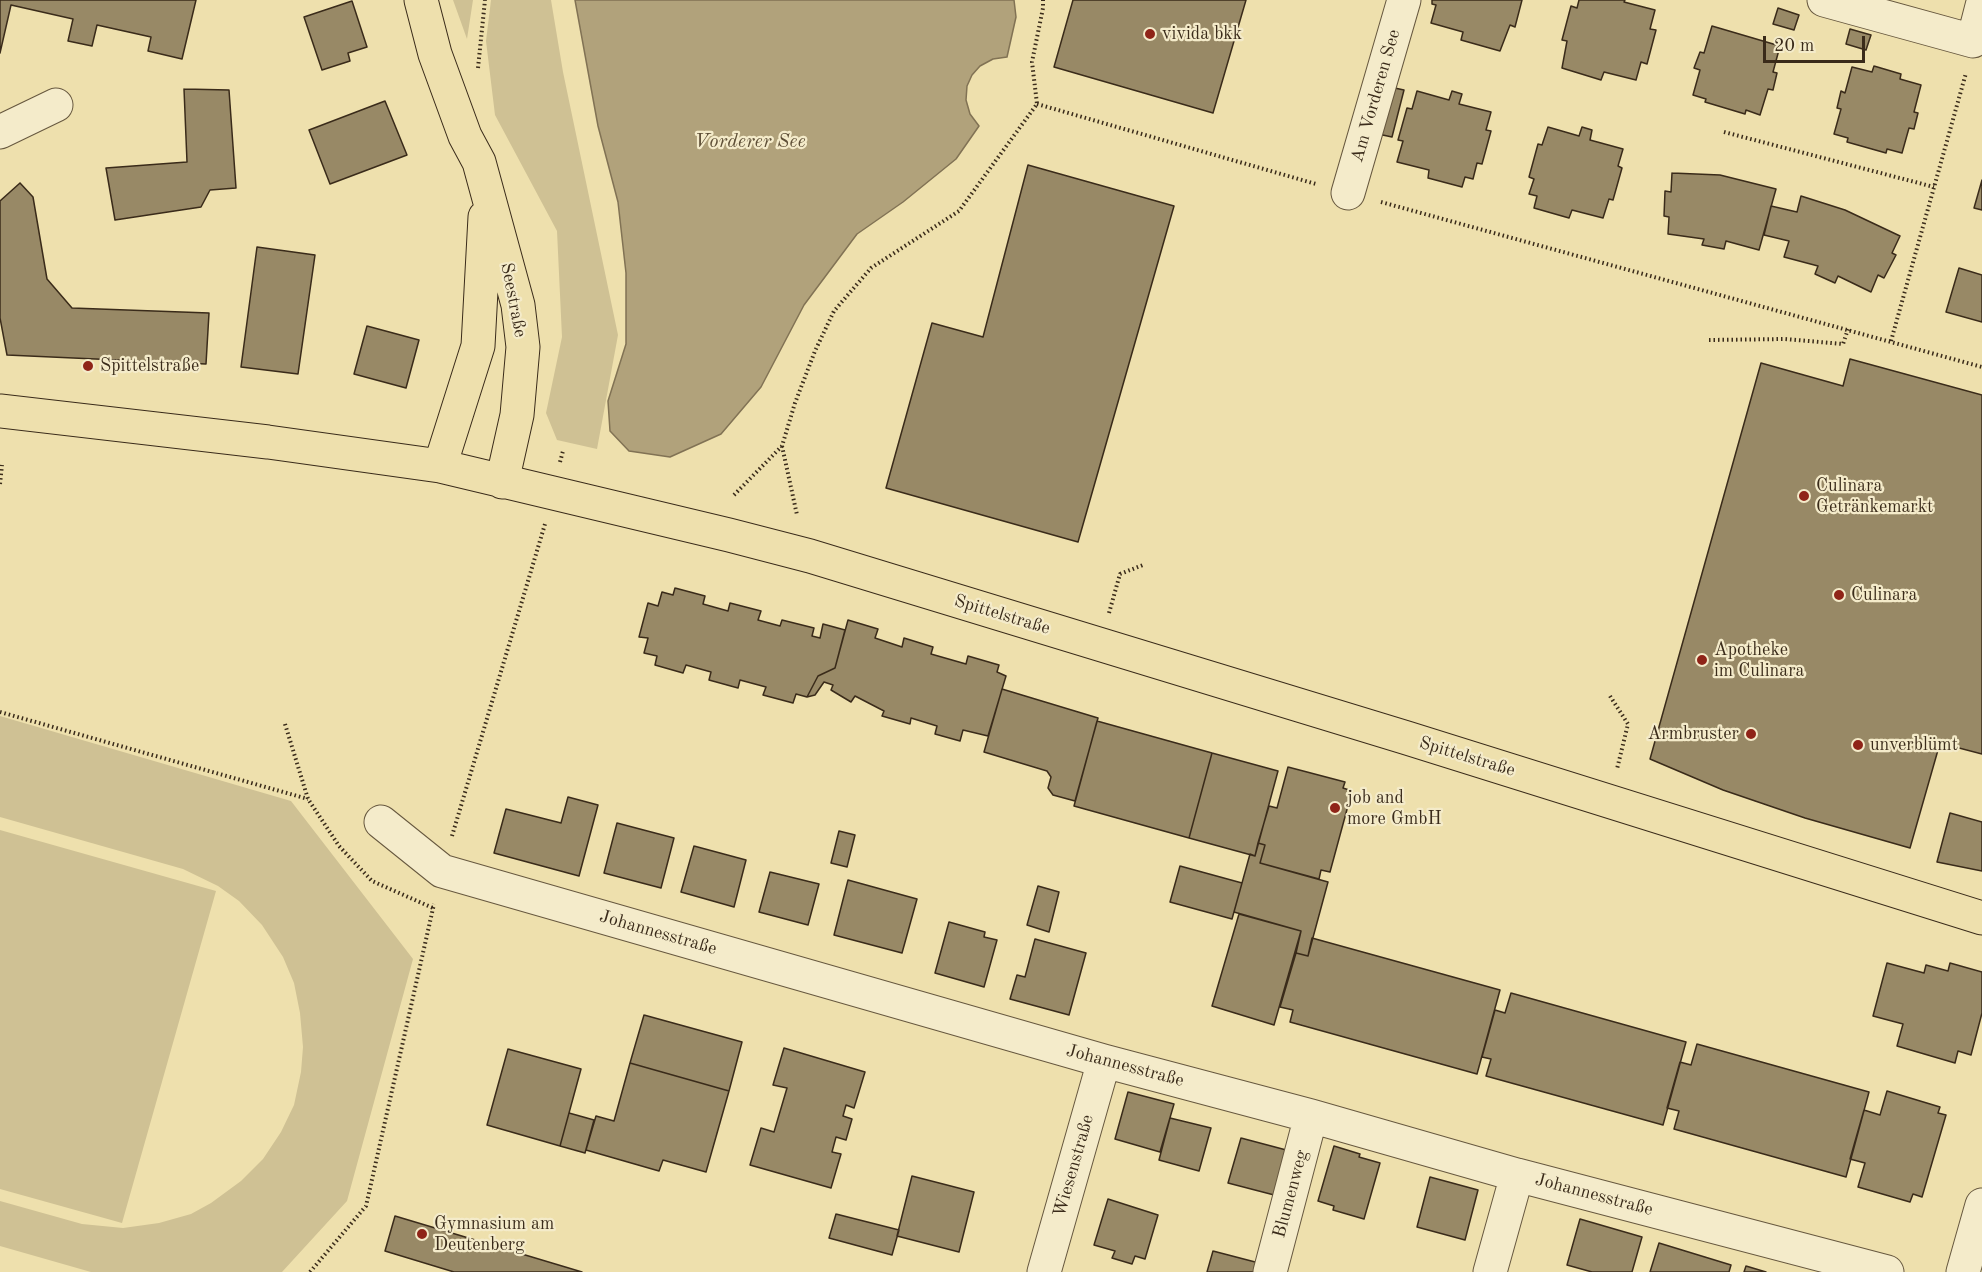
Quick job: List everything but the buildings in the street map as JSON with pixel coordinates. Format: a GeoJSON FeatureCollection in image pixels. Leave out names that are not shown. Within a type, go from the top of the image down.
{"type":"FeatureCollection","features":[{"type":"Feature","properties":{"kind":"main road","name":"Seestraße"},"geometry":{"type":"LineString","coordinates":[[421,0],[435,54],[465,136],[478,162],[518,305],[523,347],[517,415],[502,482]]}},
{"type":"Feature","properties":{"kind":"main road","name":"Seestraße"},"geometry":{"type":"LineString","coordinates":[[440,466],[478,346],[486,192]]}},
{"type":"Feature","properties":{"kind":"main road","name":"Spittelstraße"},"geometry":{"type":"LineString","coordinates":[[0,411],[268,442],[440,466],[729,535],[810,556],[1616,802],[1982,918]]}},
{"type":"Feature","properties":{"kind":"street","name":"Am Vorderen See"},"geometry":{"type":"LineString","coordinates":[[1348,193],[1404,0]]}},
{"type":"Feature","properties":{"kind":"street"},"geometry":{"type":"LineString","coordinates":[[1824,0],[1978,28]]}},
{"type":"Feature","properties":{"kind":"street"},"geometry":{"type":"LineString","coordinates":[[0,132],[56,105]]}},
{"type":"Feature","properties":{"kind":"street","name":"Johannesstraße"},"geometry":{"type":"LineString","coordinates":[[381,822],[442,871],[1104,1061],[1311,1116],[1516,1175],[1887,1272]]}},
{"type":"Feature","properties":{"kind":"street","name":"Wiesenstraße"},"geometry":{"type":"LineString","coordinates":[[1044,1272],[1104,1061]]}},
{"type":"Feature","properties":{"kind":"street","name":"Blumenweg"},"geometry":{"type":"LineString","coordinates":[[1270,1272],[1311,1116]]}},
{"type":"Feature","properties":{"kind":"street"},"geometry":{"type":"LineString","coordinates":[[1490,1272],[1516,1175]]}},
{"type":"Feature","properties":{"kind":"street"},"geometry":{"type":"LineString","coordinates":[[1963,1272],[1982,1205]]}},
{"type":"Feature","properties":{"kind":"path"},"geometry":{"type":"LineString","coordinates":[[477,75],[485,0]]}},
{"type":"Feature","properties":{"kind":"path"},"geometry":{"type":"LineString","coordinates":[[734,495],[782,446],[795,403],[815,351],[834,311],[871,268],[959,211],[1037,104],[1032,62],[1043,0]]}},
{"type":"Feature","properties":{"kind":"path"},"geometry":{"type":"LineString","coordinates":[[1891,341],[1978,28]]}},
{"type":"Feature","properties":{"kind":"path"},"geometry":{"type":"LineString","coordinates":[[1037,104],[1348,193],[1982,367]]}},
{"type":"Feature","properties":{"kind":"path"},"geometry":{"type":"LineString","coordinates":[[1724,132],[1934,187]]}},
{"type":"Feature","properties":{"kind":"path"},"geometry":{"type":"LineString","coordinates":[[1710,340],[1785,339],[1843,344],[1848,329]]}},
{"type":"Feature","properties":{"kind":"path"},"geometry":{"type":"LineString","coordinates":[[782,446],[797,515]]}},
{"type":"Feature","properties":{"kind":"path"},"geometry":{"type":"LineString","coordinates":[[0,484],[2,465]]}},
{"type":"Feature","properties":{"kind":"path"},"geometry":{"type":"LineString","coordinates":[[442,871],[541,539]]}},
{"type":"Feature","properties":{"kind":"path"},"geometry":{"type":"LineString","coordinates":[[1108,616],[1120,574],[1143,565]]}},
{"type":"Feature","properties":{"kind":"path"},"geometry":{"type":"LineString","coordinates":[[0,712],[308,799]]}},
{"type":"Feature","properties":{"kind":"path"},"geometry":{"type":"LineString","coordinates":[[285,724],[308,799],[339,846],[372,881],[433,908],[366,1206],[310,1272]]}},
{"type":"Feature","properties":{"kind":"shaded area"},"geometry":{"type":"Polygon","coordinates":[[[453,0],[473,0],[467,39],[453,0]]]}},
{"type":"Feature","properties":{"kind":"shaded area"},"geometry":{"type":"Polygon","coordinates":[[[491,0],[551,0],[563,72],[618,335],[597,449],[557,440],[546,413],[562,337],[557,231],[495,115],[486,41],[491,0]]]}},
{"type":"Feature","properties":{"kind":"shaded area"},"geometry":{"type":"Polygon","coordinates":[[[0,716],[291,801],[413,959],[347,1201],[282,1272],[91,1272],[0,1246],[0,1201],[82,1224],[123,1228],[159,1223],[191,1214],[211,1203],[241,1181],[263,1159],[281,1132],[294,1105],[301,1072],[303,1047],[294,983],[283,957],[262,925],[239,901],[218,886],[183,869],[0,817],[0,716]]]}},
{"type":"Feature","properties":{"kind":"shaded area"},"geometry":{"type":"Polygon","coordinates":[[[0,830],[216,891],[122,1223],[0,1189],[0,830]]]}},
{"type":"Feature","properties":{"kind":"water","name":"Vorderer See"},"geometry":{"type":"Polygon","coordinates":[[[575,0],[1014,0],[1016,17],[1007,57],[993,59],[980,66],[972,75],[967,86],[966,100],[970,114],[979,126],[956,159],[903,202],[857,234],[804,305],[761,387],[721,434],[670,457],[629,451],[610,431],[608,401],[626,344],[626,273],[618,202],[598,126],[575,0]]]}},
{"type":"Feature","properties":{"kind":"place","name":"vivida bkk"},"geometry":{"type":"Point","coordinates":[1150,34]}},
{"type":"Feature","properties":{"kind":"place","name":"Spittelstraße"},"geometry":{"type":"Point","coordinates":[88,366]}},
{"type":"Feature","properties":{"kind":"place","name":"Culinara Getränkemarkt"},"geometry":{"type":"Point","coordinates":[1804,496]}},
{"type":"Feature","properties":{"kind":"place","name":"Culinara"},"geometry":{"type":"Point","coordinates":[1839,595]}},
{"type":"Feature","properties":{"kind":"place","name":"Apotheke im Culinara"},"geometry":{"type":"Point","coordinates":[1702,660]}},
{"type":"Feature","properties":{"kind":"place","name":"Armbruster"},"geometry":{"type":"Point","coordinates":[1751,734]}},
{"type":"Feature","properties":{"kind":"place","name":"unverblümt"},"geometry":{"type":"Point","coordinates":[1858,745]}},
{"type":"Feature","properties":{"kind":"place","name":"job and more GmbH"},"geometry":{"type":"Point","coordinates":[1335,808]}},
{"type":"Feature","properties":{"kind":"place","name":"Gymnasium am Deutenberg"},"geometry":{"type":"Point","coordinates":[422,1234]}}]}
